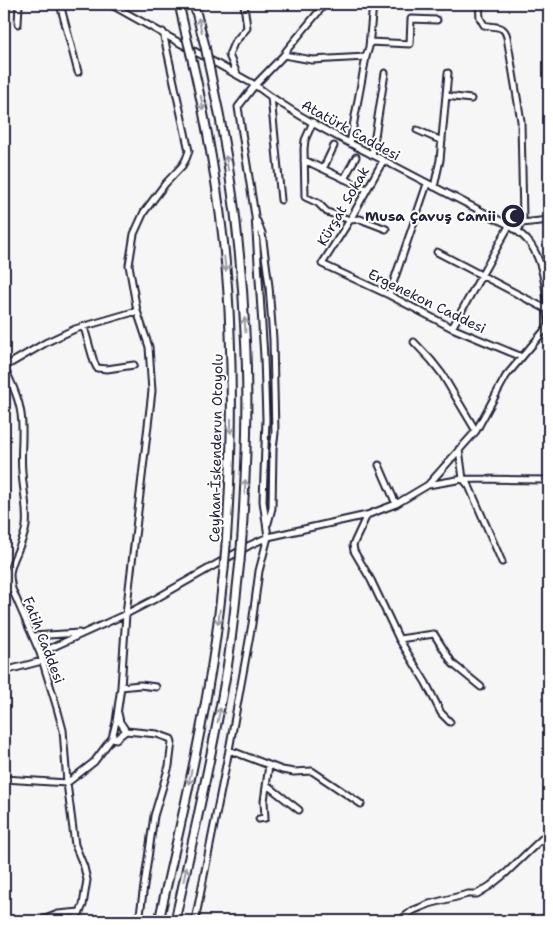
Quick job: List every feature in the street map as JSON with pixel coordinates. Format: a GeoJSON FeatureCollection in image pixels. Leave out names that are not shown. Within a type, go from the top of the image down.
{"type":"FeatureCollection","features":[{"type":"Feature","properties":{"kind":"highway","name":"Ceyhan-İskenderun Otoyolu"},"geometry":{"type":"LineString","coordinates":[[159,921],[210,682],[224,569],[230,493],[231,450],[232,386],[230,332],[219,210],[200,96],[179,4]]}},
{"type":"Feature","properties":{"kind":"highway","name":"Ceyhan-İskenderun Otoyolu"},"geometry":{"type":"LineString","coordinates":[[174,921],[213,742],[232,634],[242,536],[246,451],[246,331],[234,208],[215,93],[194,4]]}},
{"type":"Feature","properties":{"kind":"street"},"geometry":{"type":"LineString","coordinates":[[18,24],[19,4]]}},
{"type":"Feature","properties":{"kind":"street"},"geometry":{"type":"LineString","coordinates":[[60,4],[78,72]]}},
{"type":"Feature","properties":{"kind":"street","name":"Atatürk Caddesi"},"geometry":{"type":"LineString","coordinates":[[110,4],[255,85],[350,143],[518,231],[531,244],[539,259],[548,300],[549,325]]}},
{"type":"Feature","properties":{"kind":"street"},"geometry":{"type":"LineString","coordinates":[[237,75],[229,55],[234,43],[247,28],[244,4]]}},
{"type":"Feature","properties":{"kind":"street"},"geometry":{"type":"LineString","coordinates":[[195,921],[229,750],[252,624],[259,571],[268,537],[263,500],[266,419],[255,216],[238,107],[255,85],[284,55],[325,4]]}},
{"type":"Feature","properties":{"kind":"street"},"geometry":{"type":"LineString","coordinates":[[350,143],[370,42],[373,4]]}},
{"type":"Feature","properties":{"kind":"street"},"geometry":{"type":"LineString","coordinates":[[479,4],[480,18],[484,25],[503,28],[506,31],[521,121],[523,219],[518,231]]}},
{"type":"Feature","properties":{"kind":"street"},"geometry":{"type":"LineString","coordinates":[[370,42],[410,44],[411,19],[438,20]]}},
{"type":"Feature","properties":{"kind":"street"},"geometry":{"type":"LineString","coordinates":[[4,777],[67,783],[94,762],[112,738],[118,711],[126,614],[152,391],[149,347],[137,311],[129,265],[134,234],[144,212],[182,166],[189,151],[163,32]]}},
{"type":"Feature","properties":{"kind":"street"},"geometry":{"type":"LineString","coordinates":[[284,55],[312,60],[366,57]]}},
{"type":"Feature","properties":{"kind":"street"},"geometry":{"type":"LineString","coordinates":[[372,155],[385,73]]}},
{"type":"Feature","properties":{"kind":"street"},"geometry":{"type":"LineString","coordinates":[[434,187],[440,160],[448,73]]}},
{"type":"Feature","properties":{"kind":"street"},"geometry":{"type":"LineString","coordinates":[[446,96],[471,99]]}},
{"type":"Feature","properties":{"kind":"street"},"geometry":{"type":"LineString","coordinates":[[272,97],[281,200]]}},
{"type":"Feature","properties":{"kind":"street"},"geometry":{"type":"LineString","coordinates":[[313,122],[305,140],[305,197],[318,203],[327,212],[350,220],[360,218],[386,229]]}},
{"type":"Feature","properties":{"kind":"street"},"geometry":{"type":"LineString","coordinates":[[417,130],[442,141]]}},
{"type":"Feature","properties":{"kind":"street"},"geometry":{"type":"LineString","coordinates":[[323,169],[334,146]]}},
{"type":"Feature","properties":{"kind":"street"},"geometry":{"type":"LineString","coordinates":[[344,179],[356,157]]}},
{"type":"Feature","properties":{"kind":"street"},"geometry":{"type":"LineString","coordinates":[[304,160],[366,189]]}},
{"type":"Feature","properties":{"kind":"street","name":"Kürşat Sokak"},"geometry":{"type":"LineString","coordinates":[[322,264],[350,220],[383,160]]}},
{"type":"Feature","properties":{"kind":"street"},"geometry":{"type":"LineString","coordinates":[[389,295],[427,184]]}},
{"type":"Feature","properties":{"kind":"street"},"geometry":{"type":"LineString","coordinates":[[255,216],[262,233],[273,339],[275,433],[272,508],[267,528]]}},
{"type":"Feature","properties":{"kind":"street"},"geometry":{"type":"LineString","coordinates":[[522,223],[549,220]]}},
{"type":"Feature","properties":{"kind":"street"},"geometry":{"type":"LineString","coordinates":[[452,328],[509,226]]}},
{"type":"Feature","properties":{"kind":"street"},"geometry":{"type":"LineString","coordinates":[[437,252],[548,310]]}},
{"type":"Feature","properties":{"kind":"street","name":"Ergenekon Caddesi"},"geometry":{"type":"LineString","coordinates":[[322,264],[389,295],[452,328],[522,357]]}},
{"type":"Feature","properties":{"kind":"street"},"geometry":{"type":"LineString","coordinates":[[4,367],[47,342],[75,329],[137,311]]}},
{"type":"Feature","properties":{"kind":"street"},"geometry":{"type":"LineString","coordinates":[[40,653],[126,614],[250,545],[268,537],[367,515],[396,504],[428,485],[476,431],[506,376],[549,325]]}},
{"type":"Feature","properties":{"kind":"street"},"geometry":{"type":"LineString","coordinates":[[84,326],[97,368],[107,369],[134,365]]}},
{"type":"Feature","properties":{"kind":"street"},"geometry":{"type":"LineString","coordinates":[[414,342],[442,374],[476,431]]}},
{"type":"Feature","properties":{"kind":"street","name":"Fatih Caddesi"},"geometry":{"type":"LineString","coordinates":[[4,367],[14,387],[22,416],[21,471],[27,517],[26,528],[10,574],[12,589],[40,653],[58,708],[76,845],[84,867],[86,880],[83,905],[74,921]]}},
{"type":"Feature","properties":{"kind":"street"},"geometry":{"type":"LineString","coordinates":[[459,449],[463,479],[469,486],[502,562]]}},
{"type":"Feature","properties":{"kind":"street"},"geometry":{"type":"LineString","coordinates":[[379,465],[396,504]]}},
{"type":"Feature","properties":{"kind":"street"},"geometry":{"type":"LineString","coordinates":[[428,485],[463,479],[549,480]]}},
{"type":"Feature","properties":{"kind":"street"},"geometry":{"type":"LineString","coordinates":[[367,515],[353,545],[354,551],[371,580],[399,639],[426,683],[441,713],[450,722]]}},
{"type":"Feature","properties":{"kind":"street"},"geometry":{"type":"LineString","coordinates":[[4,590],[12,589]]}},
{"type":"Feature","properties":{"kind":"street"},"geometry":{"type":"LineString","coordinates":[[33,636],[85,633]]}},
{"type":"Feature","properties":{"kind":"street"},"geometry":{"type":"LineString","coordinates":[[399,639],[434,634],[453,664],[481,687]]}},
{"type":"Feature","properties":{"kind":"street"},"geometry":{"type":"LineString","coordinates":[[4,671],[42,661]]}},
{"type":"Feature","properties":{"kind":"street"},"geometry":{"type":"LineString","coordinates":[[121,687],[156,686]]}},
{"type":"Feature","properties":{"kind":"street"},"geometry":{"type":"LineString","coordinates":[[118,711],[120,722],[126,731]]}},
{"type":"Feature","properties":{"kind":"street"},"geometry":{"type":"LineString","coordinates":[[112,738],[116,739],[126,731],[157,734],[171,739],[172,742],[169,766],[154,816],[139,921]]}},
{"type":"Feature","properties":{"kind":"street"},"geometry":{"type":"LineString","coordinates":[[229,750],[282,770],[294,772],[312,771],[360,804]]}},
{"type":"Feature","properties":{"kind":"street"},"geometry":{"type":"LineString","coordinates":[[259,819],[266,818],[264,801],[269,765]]}},
{"type":"Feature","properties":{"kind":"street"},"geometry":{"type":"LineString","coordinates":[[267,785],[299,810]]}},
{"type":"Feature","properties":{"kind":"street"},"geometry":{"type":"LineString","coordinates":[[399,921],[412,911],[429,904],[468,894],[477,894],[506,873],[549,832]]}},
{"type":"Feature","properties":{"kind":"street"},"geometry":{"type":"LineString","coordinates":[[40,921],[58,914],[80,912]]}},
{"type":"Feature","properties":{"kind":"waterway"},"geometry":{"type":"LineString","coordinates":[[529,921],[549,910]]}},
{"type":"Feature","properties":{"kind":"place","name":"Musa Çavuş Camii"},"geometry":{"type":"Point","coordinates":[513,216]}}]}
